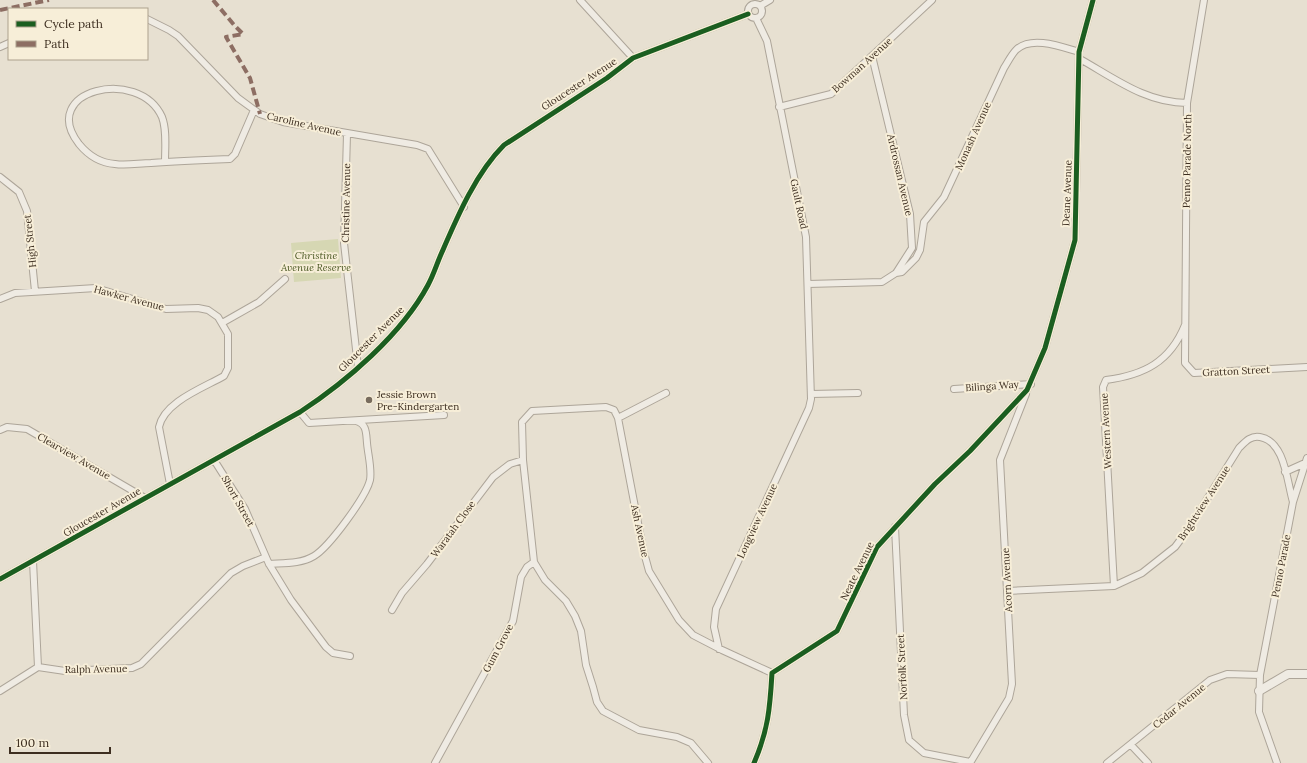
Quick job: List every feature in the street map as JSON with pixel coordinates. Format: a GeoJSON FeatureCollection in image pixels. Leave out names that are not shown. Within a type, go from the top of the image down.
{"type":"FeatureCollection","features":[{"type":"Feature","properties":{"kind":"street"},"geometry":{"type":"LineString","coordinates":[[580,0],[633,58]]}},
{"type":"Feature","properties":{"kind":"street"},"geometry":{"type":"LineString","coordinates":[[760,6],[762,13],[756,18],[751,18],[748,14],[750,6],[755,4],[760,6],[770,0]]}},
{"type":"Feature","properties":{"kind":"street","name":"Bowman Avenue"},"geometry":{"type":"LineString","coordinates":[[779,107],[831,94],[932,0]]}},
{"type":"Feature","properties":{"kind":"street","name":"Deane Avenue"},"geometry":{"type":"LineString","coordinates":[[1031,383],[1045,348],[1074,240],[1079,52],[1094,0]]}},
{"type":"Feature","properties":{"kind":"street","name":"Penno Parade North"},"geometry":{"type":"LineString","coordinates":[[1185,324],[1187,103],[1204,0]]}},
{"type":"Feature","properties":{"kind":"street","name":"Gloucester Avenue"},"geometry":{"type":"LineString","coordinates":[[0,579],[300,412],[323,397],[358,367],[410,313],[429,284],[464,207],[487,164],[504,144],[607,78],[633,58],[748,14]]}},
{"type":"Feature","properties":{"kind":"street","name":"Gault Road"},"geometry":{"type":"LineString","coordinates":[[756,18],[767,41],[806,237],[811,394]]}},
{"type":"Feature","properties":{"kind":"street","name":"Caroline Avenue"},"geometry":{"type":"LineString","coordinates":[[148,20],[178,36],[238,98],[254,110],[284,122],[417,145],[428,149],[464,207]]}},
{"type":"Feature","properties":{"kind":"street","name":"Monash Avenue"},"geometry":{"type":"LineString","coordinates":[[896,273],[902,272],[916,258],[920,250],[924,222],[944,197],[1004,68],[1017,49],[1030,43],[1053,45],[1079,52]]}},
{"type":"Feature","properties":{"kind":"street","name":"Ardrossan Avenue"},"geometry":{"type":"LineString","coordinates":[[808,284],[882,282],[896,273],[912,248],[910,214],[872,56]]}},
{"type":"Feature","properties":{"kind":"street"},"geometry":{"type":"LineString","coordinates":[[1080,59],[1128,88],[1152,98],[1170,103],[1187,103]]}},
{"type":"Feature","properties":{"kind":"street"},"geometry":{"type":"LineString","coordinates":[[165,162],[164,125],[162,116],[155,108],[136,93],[125,89],[102,89],[89,93],[79,99],[71,108],[69,118],[71,130],[86,152],[99,160],[115,164],[165,162],[230,159],[235,154],[254,110]]}},
{"type":"Feature","properties":{"kind":"street","name":"Christine Avenue"},"geometry":{"type":"LineString","coordinates":[[347,134],[344,243],[358,367]]}},
{"type":"Feature","properties":{"kind":"street","name":"High Street"},"geometry":{"type":"LineString","coordinates":[[0,176],[19,192],[27,211],[35,291]]}},
{"type":"Feature","properties":{"kind":"street"},"geometry":{"type":"LineString","coordinates":[[222,323],[259,302],[285,279]]}},
{"type":"Feature","properties":{"kind":"street","name":"Hawker Avenue"},"geometry":{"type":"LineString","coordinates":[[0,299],[15,293],[96,288],[166,309],[198,308],[208,310],[218,317],[228,334],[228,368],[224,376],[172,405],[160,419],[159,427],[170,484]]}},
{"type":"Feature","properties":{"kind":"street","name":"Gratton Street"},"geometry":{"type":"LineString","coordinates":[[1185,324],[1185,363],[1194,373],[1307,367]]}},
{"type":"Feature","properties":{"kind":"street","name":"Western Avenue"},"geometry":{"type":"LineString","coordinates":[[1114,586],[1103,387],[1106,380],[1125,377],[1149,369],[1167,356],[1181,335],[1185,324]]}},
{"type":"Feature","properties":{"kind":"street","name":"Bilinga Way"},"geometry":{"type":"LineString","coordinates":[[954,389],[1031,383]]}},
{"type":"Feature","properties":{"kind":"street","name":"Neate Avenue"},"geometry":{"type":"LineString","coordinates":[[772,673],[837,631],[877,547],[895,526],[1027,390],[1031,383]]}},
{"type":"Feature","properties":{"kind":"street","name":"Acorn Avenue"},"geometry":{"type":"LineString","coordinates":[[970,763],[1009,698],[1012,684],[1000,460],[1027,390]]}},
{"type":"Feature","properties":{"kind":"street"},"geometry":{"type":"LineString","coordinates":[[666,393],[618,418],[614,410],[606,407],[532,411],[522,422],[523,460],[534,562],[545,580],[566,601],[575,616],[581,631],[597,702],[603,711],[639,730],[677,737],[691,743],[708,763]]}},
{"type":"Feature","properties":{"kind":"street"},"geometry":{"type":"LineString","coordinates":[[811,394],[858,393]]}},
{"type":"Feature","properties":{"kind":"street","name":"Longview Avenue"},"geometry":{"type":"LineString","coordinates":[[719,649],[714,627],[716,609],[809,408],[811,394]]}},
{"type":"Feature","properties":{"kind":"street"},"geometry":{"type":"LineString","coordinates":[[300,412],[309,423],[444,415]]}},
{"type":"Feature","properties":{"kind":"street","name":"Ash Avenue"},"geometry":{"type":"LineString","coordinates":[[618,418],[643,549],[649,571],[679,620],[693,635],[719,649],[772,673]]}},
{"type":"Feature","properties":{"kind":"street"},"geometry":{"type":"LineString","coordinates":[[269,564],[300,562],[313,557],[323,550],[368,488],[370,478],[366,430],[361,423],[356,421]]}},
{"type":"Feature","properties":{"kind":"street","name":"Clearview Avenue"},"geometry":{"type":"LineString","coordinates":[[0,430],[7,427],[28,429],[145,498]]}},
{"type":"Feature","properties":{"kind":"street","name":"Brightview Avenue"},"geometry":{"type":"LineString","coordinates":[[1007,591],[1114,586],[1142,573],[1175,547],[1188,531],[1246,441],[1255,436],[1266,438],[1274,444],[1281,456],[1293,502]]}},
{"type":"Feature","properties":{"kind":"street","name":"Short Street"},"geometry":{"type":"LineString","coordinates":[[214,460],[245,509],[269,564],[291,600],[326,647],[333,653],[350,656]]}},
{"type":"Feature","properties":{"kind":"street","name":"Waratah Close"},"geometry":{"type":"LineString","coordinates":[[392,610],[402,594],[427,564],[492,477],[510,464],[523,460]]}},
{"type":"Feature","properties":{"kind":"street"},"geometry":{"type":"LineString","coordinates":[[1285,472],[1306,460]]}},
{"type":"Feature","properties":{"kind":"street","name":"Penno Parade"},"geometry":{"type":"LineString","coordinates":[[1277,763],[1259,712],[1260,675],[1293,502],[1304,474],[1306,460]]}},
{"type":"Feature","properties":{"kind":"street","name":"Norfolk Street"},"geometry":{"type":"LineString","coordinates":[[895,526],[904,715],[909,740],[924,753],[970,763]]}},
{"type":"Feature","properties":{"kind":"street","name":"Ralph Avenue"},"geometry":{"type":"LineString","coordinates":[[38,667],[48,667],[66,671],[132,668],[141,664],[231,574],[243,566],[266,557]]}},
{"type":"Feature","properties":{"kind":"street"},"geometry":{"type":"LineString","coordinates":[[0,691],[38,667],[33,561]]}},
{"type":"Feature","properties":{"kind":"street","name":"Gum Grove"},"geometry":{"type":"LineString","coordinates":[[435,763],[513,621],[521,577],[527,567],[534,562]]}},
{"type":"Feature","properties":{"kind":"street"},"geometry":{"type":"LineString","coordinates":[[754,763],[763,743],[770,715],[772,673]]}},
{"type":"Feature","properties":{"kind":"street","name":"Cedar Avenue"},"geometry":{"type":"LineString","coordinates":[[1107,763],[1210,680],[1227,674],[1260,675]]}},
{"type":"Feature","properties":{"kind":"street"},"geometry":{"type":"LineString","coordinates":[[1259,691],[1288,674],[1307,674]]}},
{"type":"Feature","properties":{"kind":"street"},"geometry":{"type":"LineString","coordinates":[[1130,745],[1148,763]]}},
{"type":"Feature","properties":{"kind":"green space","name":"Christine Avenue Reserve"},"geometry":{"type":"Polygon","coordinates":[[[338,239],[341,278],[294,282],[291,243],[338,239]]]}},
{"type":"Feature","properties":{"kind":"marked path"},"geometry":{"type":"LineString","coordinates":[[10,8],[49,0]]}},
{"type":"Feature","properties":{"kind":"marked path"},"geometry":{"type":"LineString","coordinates":[[213,0],[243,34],[226,37],[250,78],[260,114]]}},
{"type":"Feature","properties":{"kind":"marked path"},"geometry":{"type":"LineString","coordinates":[[0,10],[8,8]]}},
{"type":"Feature","properties":{"kind":"cycle path"},"geometry":{"type":"LineString","coordinates":[[754,763],[768,719],[772,673],[837,631],[877,547],[935,484],[970,451],[1027,390],[1045,348],[1075,240],[1079,52],[1093,0]]}},
{"type":"Feature","properties":{"kind":"cycle path"},"geometry":{"type":"LineString","coordinates":[[0,579],[300,412],[318,400],[372,356],[404,321],[430,281],[468,195],[485,168],[504,145],[607,78],[633,58],[748,14]]}},
{"type":"Feature","properties":{"kind":"place","name":"Jessie Brown Pre-Kindergarten"},"geometry":{"type":"Point","coordinates":[369,400]}}]}
